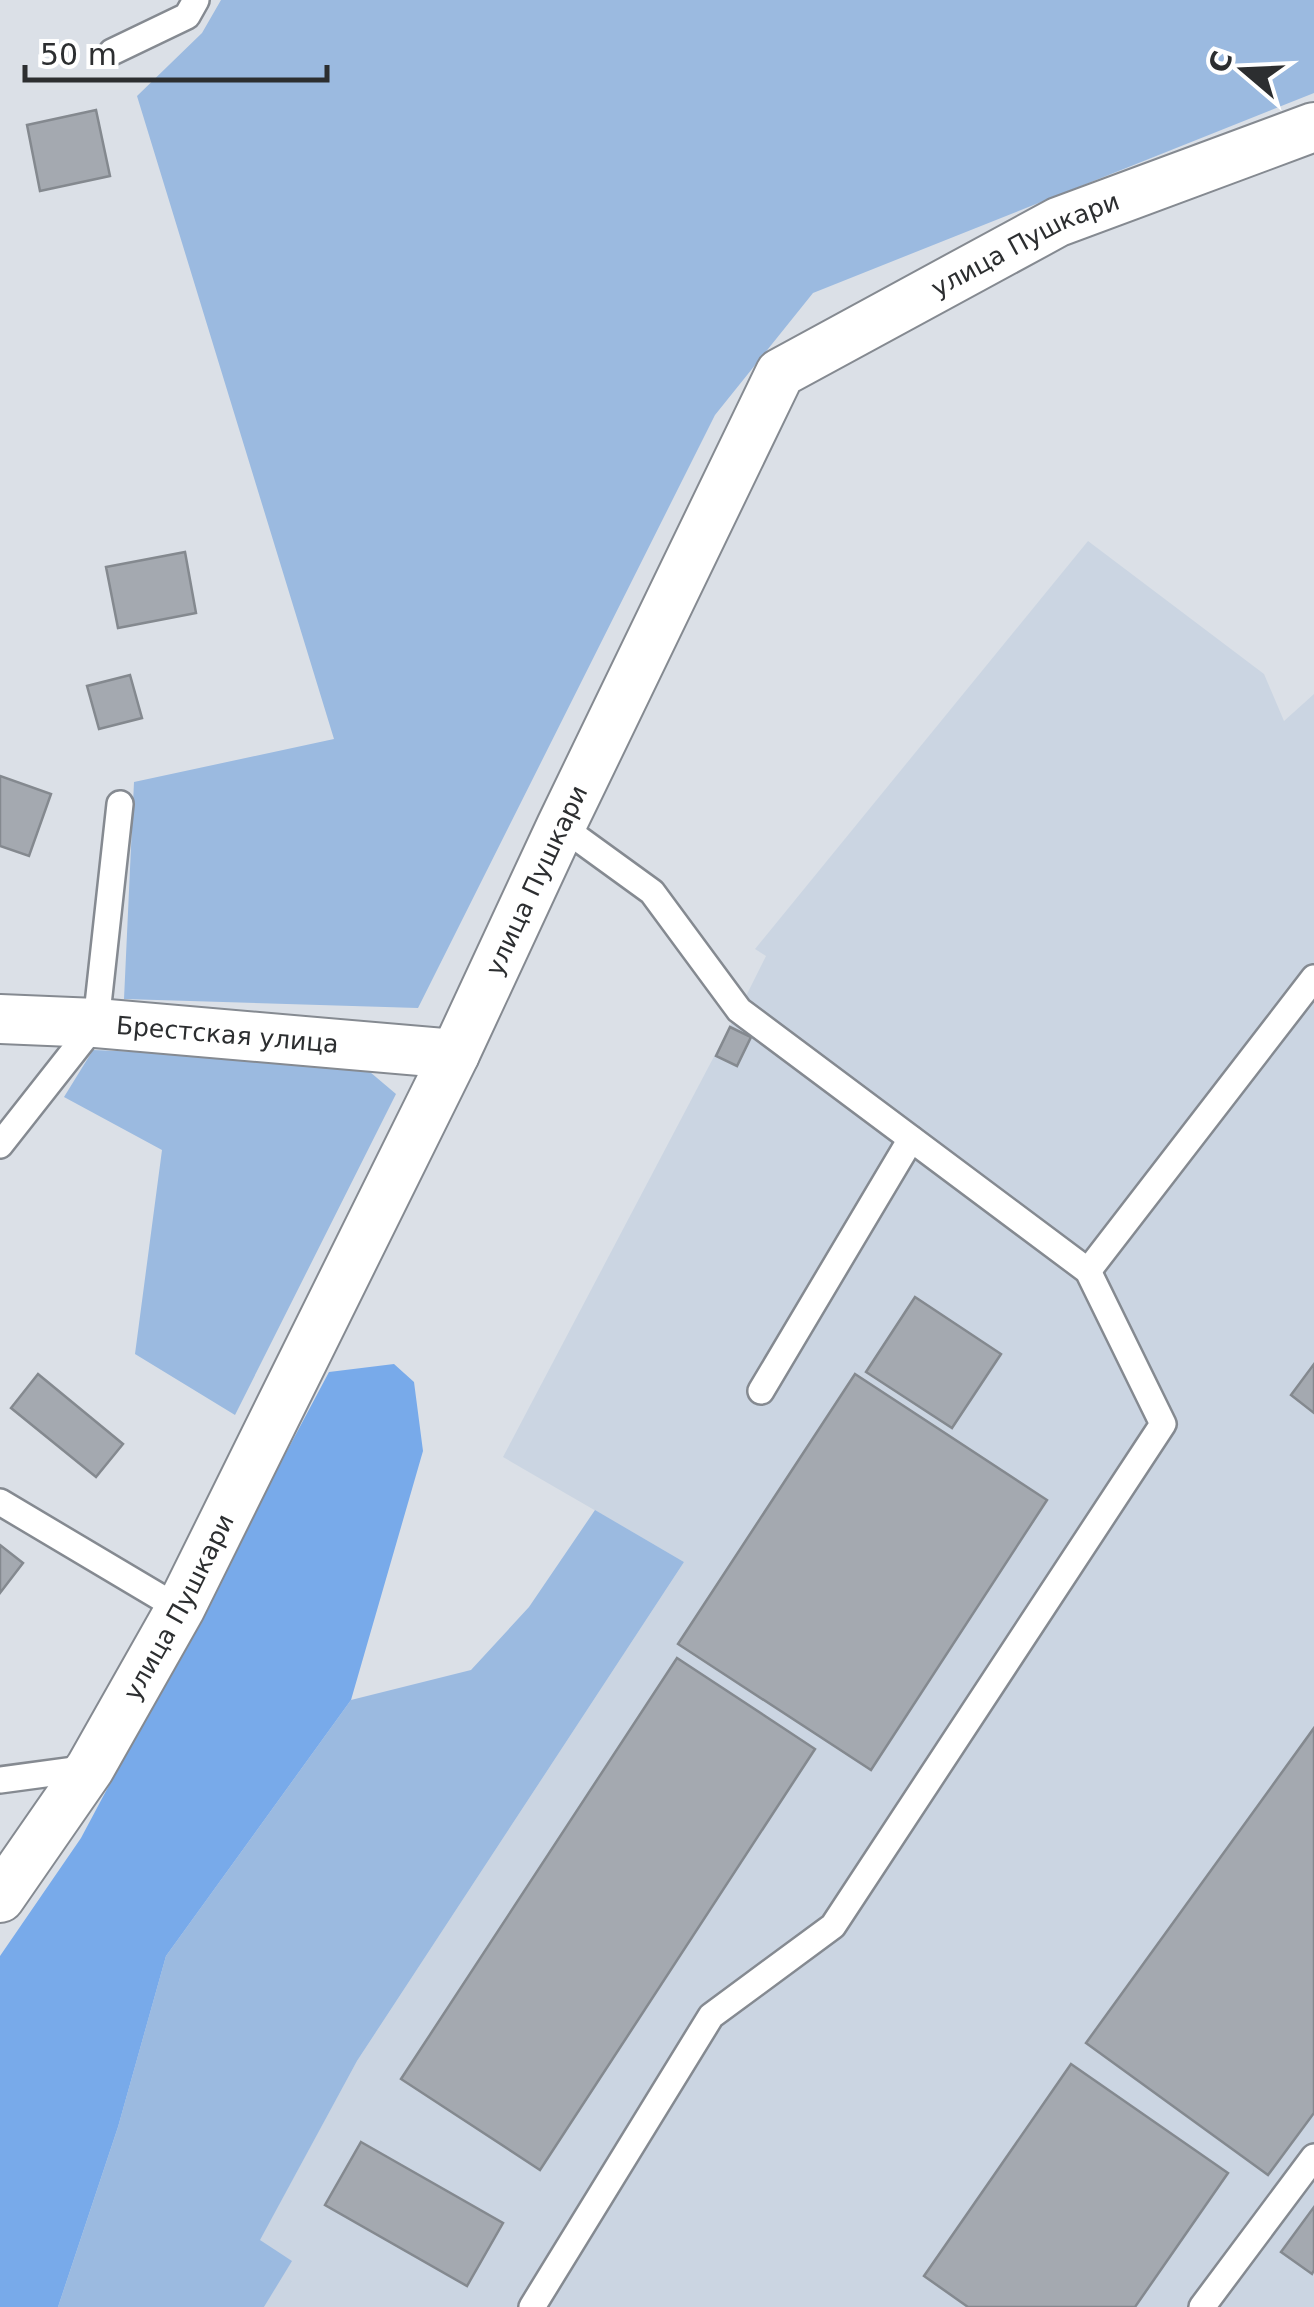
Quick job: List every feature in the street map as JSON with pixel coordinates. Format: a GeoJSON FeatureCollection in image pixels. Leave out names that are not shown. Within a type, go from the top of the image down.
{"type":"FeatureCollection","features":[{"type":"Feature","properties":{"kind":"street","name":"улица Пушкари"},"geometry":{"type":"LineString","coordinates":[[0,1898],[90,1768],[180,1609],[455,1054],[780,373],[1058,222],[1314,127]]}},
{"type":"Feature","properties":{"kind":"street","name":"Брестская улица"},"geometry":{"type":"LineString","coordinates":[[0,1019],[96,1023],[455,1054]]}},
{"type":"Feature","properties":{"kind":"lane"},"geometry":{"type":"LineString","coordinates":[[112,52],[187,16],[196,0]]}},
{"type":"Feature","properties":{"kind":"lane"},"geometry":{"type":"LineString","coordinates":[[0,1145],[96,1023],[120,804]]}},
{"type":"Feature","properties":{"kind":"lane"},"geometry":{"type":"LineString","coordinates":[[532,2307],[711,2016],[833,1926],[1162,1424],[1088,1271],[739,1010],[652,892],[561,826]]}},
{"type":"Feature","properties":{"kind":"lane"},"geometry":{"type":"LineString","coordinates":[[1088,1271],[1314,978]]}},
{"type":"Feature","properties":{"kind":"lane"},"geometry":{"type":"LineString","coordinates":[[762,1391],[911,1139]]}},
{"type":"Feature","properties":{"kind":"lane"},"geometry":{"type":"LineString","coordinates":[[0,1502],[180,1609]]}},
{"type":"Feature","properties":{"kind":"lane"},"geometry":{"type":"LineString","coordinates":[[0,1780],[90,1768]]}},
{"type":"Feature","properties":{"kind":"lane"},"geometry":{"type":"LineString","coordinates":[[1202,2307],[1314,2158]]}},
{"type":"Feature","properties":{"kind":"shaded area"},"geometry":{"type":"Polygon","coordinates":[[[221,0],[1314,0],[1314,93],[813,293],[715,415],[418,1008],[124,999],[134,782],[334,739],[137,96],[202,33],[221,0]]]}},
{"type":"Feature","properties":{"kind":"shaded area"},"geometry":{"type":"Polygon","coordinates":[[[1088,541],[1264,674],[1284,721],[1314,694],[1314,2307],[264,2307],[291,2261],[259,2241],[357,2061],[684,1562],[503,1457],[766,956],[755,949],[1088,541]]]}},
{"type":"Feature","properties":{"kind":"shaded area"},"geometry":{"type":"Polygon","coordinates":[[[93,1050],[357,1061],[396,1094],[235,1415],[135,1354],[162,1150],[64,1097],[93,1050]]]}},
{"type":"Feature","properties":{"kind":"shaded area"},"geometry":{"type":"Polygon","coordinates":[[[394,1364],[414,1382],[423,1451],[351,1700],[166,1956],[118,2127],[58,2307],[0,2307],[0,1956],[81,1838],[329,1372],[394,1364]]]}},
{"type":"Feature","properties":{"kind":"shaded area"},"geometry":{"type":"Polygon","coordinates":[[[595,1510],[684,1562],[357,2061],[260,2240],[292,2261],[264,2307],[58,2307],[118,2127],[166,1956],[351,1700],[471,1670],[529,1607],[595,1510]]]}},
{"type":"Feature","properties":{"kind":"building"},"geometry":{"type":"Polygon","coordinates":[[[96,110],[110,176],[40,191],[27,125],[96,110]]]}},
{"type":"Feature","properties":{"kind":"building"},"geometry":{"type":"Polygon","coordinates":[[[185,552],[196,613],[118,628],[106,567],[185,552]]]}},
{"type":"Feature","properties":{"kind":"building"},"geometry":{"type":"Polygon","coordinates":[[[130,675],[142,718],[99,729],[87,686],[130,675]]]}},
{"type":"Feature","properties":{"kind":"building"},"geometry":{"type":"Polygon","coordinates":[[[0,776],[51,794],[29,856],[0,846],[0,776]]]}},
{"type":"Feature","properties":{"kind":"building"},"geometry":{"type":"Polygon","coordinates":[[[730,1027],[751,1037],[737,1066],[716,1056],[730,1027]]]}},
{"type":"Feature","properties":{"kind":"building"},"geometry":{"type":"Polygon","coordinates":[[[915,1297],[1001,1354],[952,1428],[866,1372],[915,1297]]]}},
{"type":"Feature","properties":{"kind":"building"},"geometry":{"type":"Polygon","coordinates":[[[1314,1364],[1314,1413],[1291,1395],[1314,1364]]]}},
{"type":"Feature","properties":{"kind":"building"},"geometry":{"type":"Polygon","coordinates":[[[38,1374],[123,1444],[96,1477],[11,1408],[38,1374]]]}},
{"type":"Feature","properties":{"kind":"building"},"geometry":{"type":"Polygon","coordinates":[[[855,1374],[1047,1500],[871,1770],[678,1644],[855,1374]]]}},
{"type":"Feature","properties":{"kind":"building"},"geometry":{"type":"Polygon","coordinates":[[[0,1545],[23,1563],[0,1593],[0,1545]]]}},
{"type":"Feature","properties":{"kind":"building"},"geometry":{"type":"Polygon","coordinates":[[[677,1658],[815,1749],[540,2170],[401,2079],[677,1658]]]}},
{"type":"Feature","properties":{"kind":"building"},"geometry":{"type":"Polygon","coordinates":[[[1314,1728],[1314,2113],[1268,2175],[1086,2043],[1314,1728]]]}},
{"type":"Feature","properties":{"kind":"building"},"geometry":{"type":"Polygon","coordinates":[[[1071,2064],[1228,2173],[1135,2307],[968,2307],[924,2276],[1071,2064]]]}},
{"type":"Feature","properties":{"kind":"building"},"geometry":{"type":"Polygon","coordinates":[[[361,2142],[503,2223],[467,2286],[325,2205],[361,2142]]]}},
{"type":"Feature","properties":{"kind":"building"},"geometry":{"type":"Polygon","coordinates":[[[1314,2207],[1314,2270],[1312,2274],[1281,2252],[1314,2207]]]}}]}
